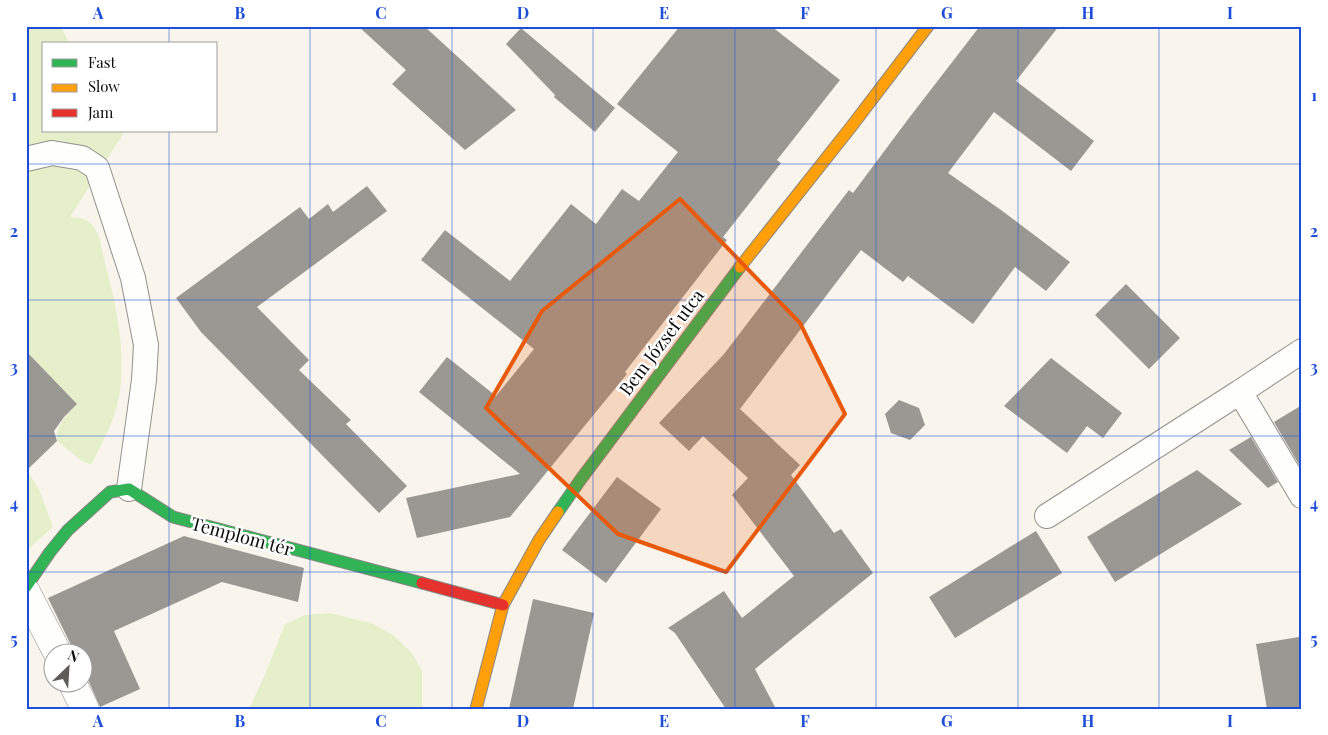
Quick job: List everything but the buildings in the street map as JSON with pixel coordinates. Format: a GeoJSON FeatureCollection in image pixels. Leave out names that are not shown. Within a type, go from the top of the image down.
{"type":"FeatureCollection","features":[{"type":"Feature","properties":{"kind":"street","name":"Bem József utca"},"geometry":{"type":"LineString","coordinates":[[476,709],[503,605],[539,540],[581,479],[728,282],[928,26]]}},
{"type":"Feature","properties":{"kind":"street","name":"Templom tér"},"geometry":{"type":"LineString","coordinates":[[129,489],[173,518],[503,605]]}},
{"type":"Feature","properties":{"kind":"street"},"geometry":{"type":"LineString","coordinates":[[26,587],[68,530],[110,492],[129,489]]}},
{"type":"Feature","properties":{"kind":"street"},"geometry":{"type":"LineString","coordinates":[[26,592],[52,642]]}},
{"type":"Feature","properties":{"kind":"street"},"geometry":{"type":"LineString","coordinates":[[77,692],[85,709]]}},
{"type":"Feature","properties":{"kind":"lane"},"geometry":{"type":"LineString","coordinates":[[26,159],[52,153],[82,158],[97,168],[130,269],[146,345],[144,380],[129,489]]}},
{"type":"Feature","properties":{"kind":"lane"},"geometry":{"type":"LineString","coordinates":[[1047,516],[1302,351]]}},
{"type":"Feature","properties":{"kind":"lane"},"geometry":{"type":"LineString","coordinates":[[1240,392],[1302,496]]}},
{"type":"Feature","properties":{"kind":"highlighted area"},"geometry":{"type":"Polygon","coordinates":[[[680,199],[800,323],[845,414],[726,572],[618,534],[486,408],[542,311],[680,199]]]}},
{"type":"Feature","properties":{"kind":"green space"},"geometry":{"type":"Polygon","coordinates":[[[26,26],[65,26],[62,29],[69,42],[42,42],[42,132],[124,132],[70,217],[81,218],[89,222],[98,235],[113,294],[121,348],[121,384],[116,410],[91,465],[82,461],[57,441],[60,425],[77,404],[26,351],[26,341],[29,338],[26,335],[26,26]]]}},
{"type":"Feature","properties":{"kind":"green space"},"geometry":{"type":"Polygon","coordinates":[[[26,469],[39,489],[53,527],[26,551],[26,469]]]}},
{"type":"Feature","properties":{"kind":"green space"},"geometry":{"type":"Polygon","coordinates":[[[330,613],[371,623],[393,635],[412,653],[422,671],[422,709],[249,709],[285,624],[305,615],[330,613]]]}},
{"type":"Feature","properties":{"kind":"traffic: fast"},"geometry":{"type":"LineString","coordinates":[[558,512],[740,267]]}},
{"type":"Feature","properties":{"kind":"traffic: fast"},"geometry":{"type":"LineString","coordinates":[[26,587],[68,530],[110,492],[129,489],[173,517],[422,583]]}},
{"type":"Feature","properties":{"kind":"traffic: slow"},"geometry":{"type":"LineString","coordinates":[[740,267],[928,26]]}},
{"type":"Feature","properties":{"kind":"traffic: slow"},"geometry":{"type":"LineString","coordinates":[[476,709],[503,605],[539,540],[558,512]]}},
{"type":"Feature","properties":{"kind":"traffic: jam"},"geometry":{"type":"LineString","coordinates":[[422,583],[503,605]]}}]}
